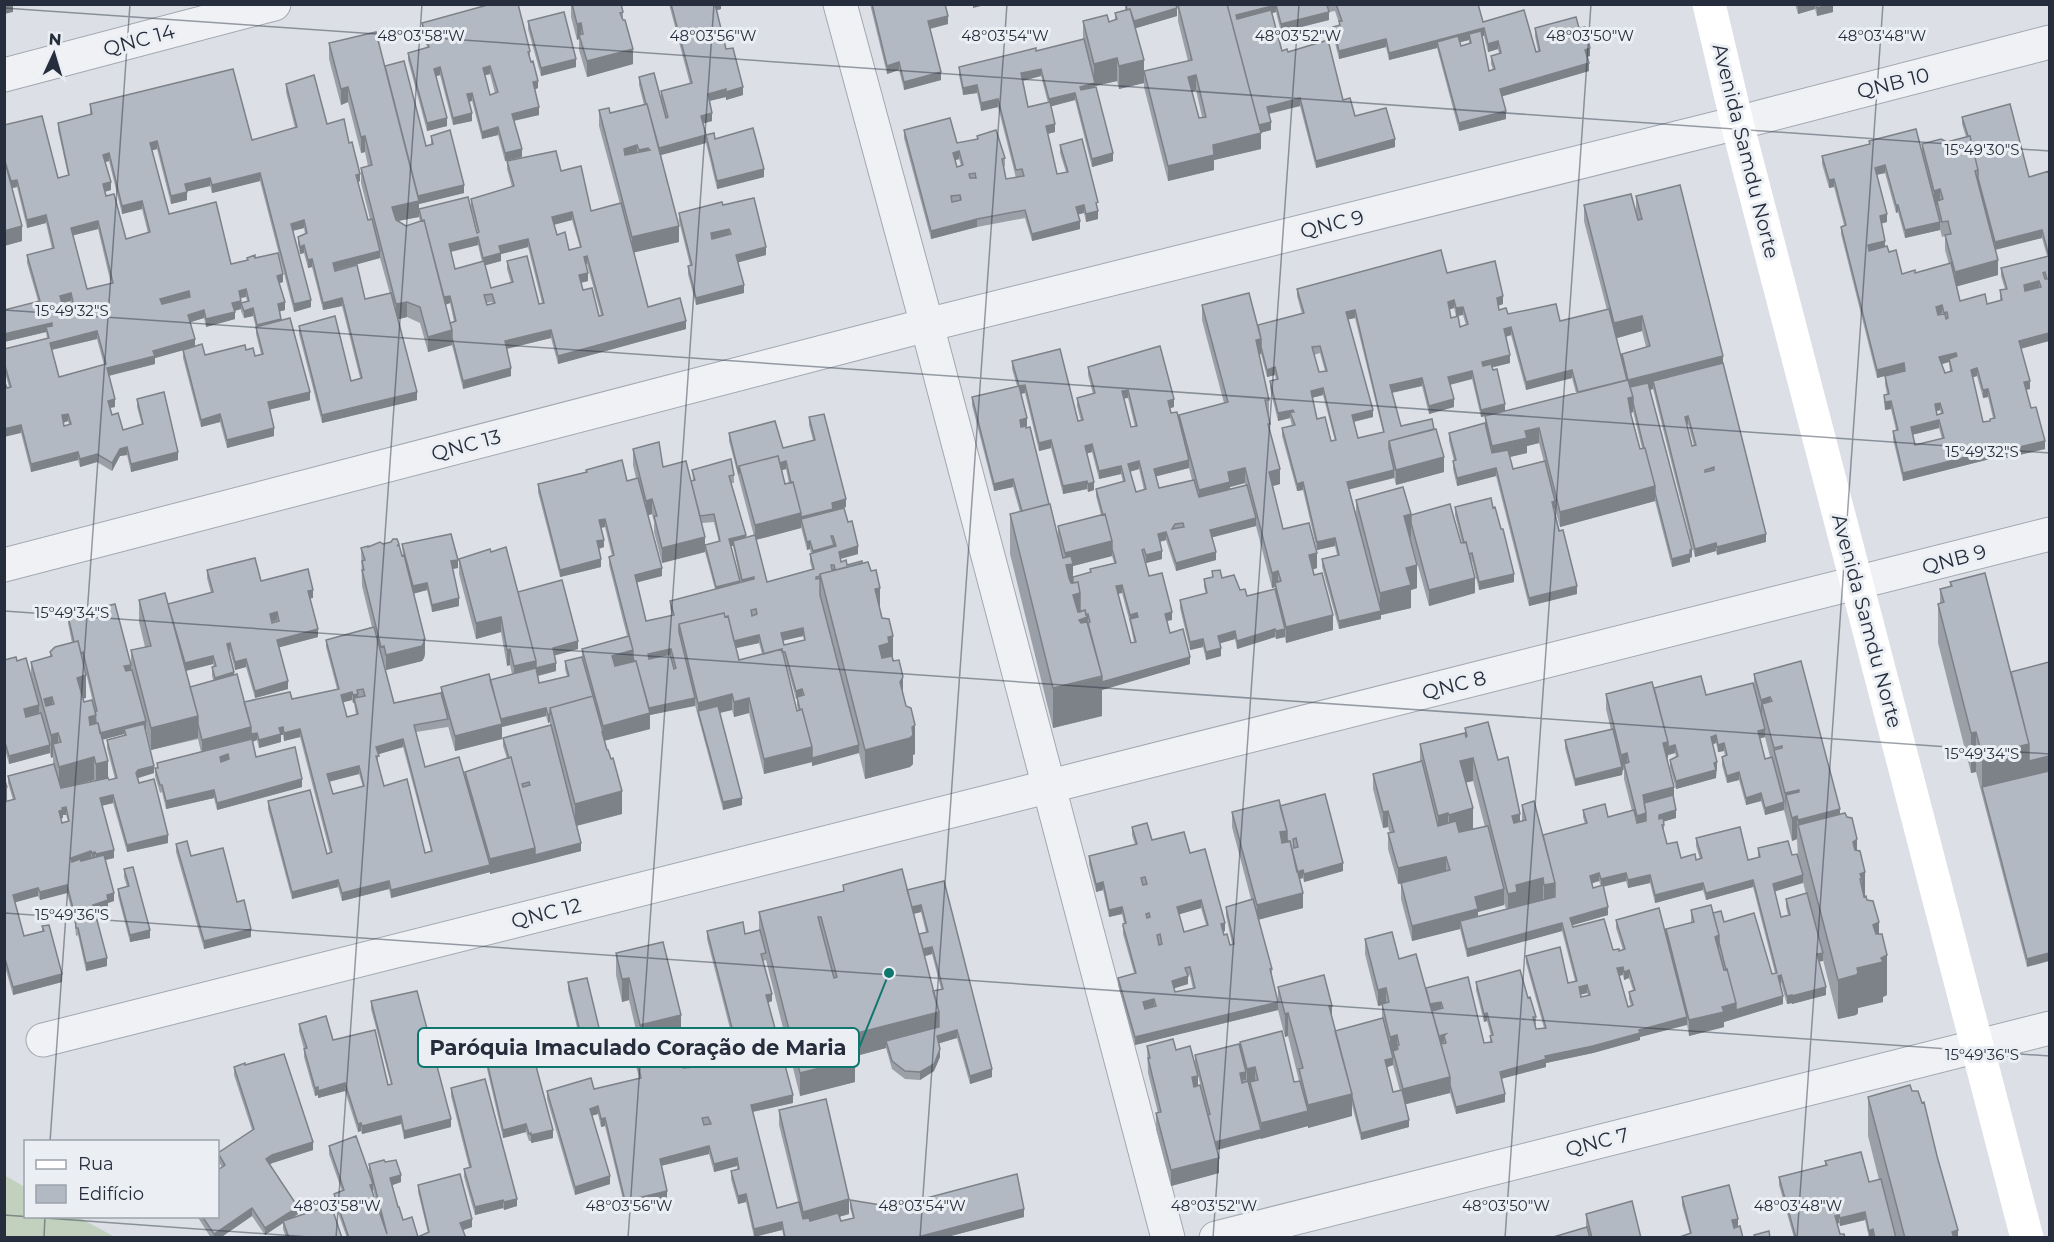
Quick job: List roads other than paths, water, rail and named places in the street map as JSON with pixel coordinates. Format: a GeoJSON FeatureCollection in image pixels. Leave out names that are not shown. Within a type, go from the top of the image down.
{"type":"FeatureCollection","features":[{"type":"Feature","properties":{"kind":"main road","name":"Avenida Samdu Norte"},"geometry":{"type":"LineString","coordinates":[[1709,4],[1737,123],[2027,1238]]}},
{"type":"Feature","properties":{"kind":"street","name":"QNC 14"},"geometry":{"type":"LineString","coordinates":[[4,75],[274,4]]}},
{"type":"Feature","properties":{"kind":"street"},"geometry":{"type":"LineString","coordinates":[[840,4],[1168,1238]]}},
{"type":"Feature","properties":{"kind":"street","name":"QNB 10"},"geometry":{"type":"LineString","coordinates":[[1737,123],[2049,42]]}},
{"type":"Feature","properties":{"kind":"street","name":"QNC 9"},"geometry":{"type":"LineString","coordinates":[[927,326],[1737,123]]}},
{"type":"Feature","properties":{"kind":"street","name":"QNC 13"},"geometry":{"type":"LineString","coordinates":[[4,565],[927,326]]}},
{"type":"Feature","properties":{"kind":"street","name":"QNB 9"},"geometry":{"type":"LineString","coordinates":[[1858,583],[2049,534]]}},
{"type":"Feature","properties":{"kind":"street","name":"QNC 8"},"geometry":{"type":"LineString","coordinates":[[1049,787],[1858,583]]}},
{"type":"Feature","properties":{"kind":"street","name":"QNC 12"},"geometry":{"type":"LineString","coordinates":[[43,1040],[1049,787]]}},
{"type":"Feature","properties":{"kind":"street","name":"QNC 7"},"geometry":{"type":"LineString","coordinates":[[1216,1238],[2049,1028]]}},
{"type":"Feature","properties":{"kind":"place","name":"Paróquia Imaculado Coração de Maria"},"geometry":{"type":"Point","coordinates":[889,973]}}]}
